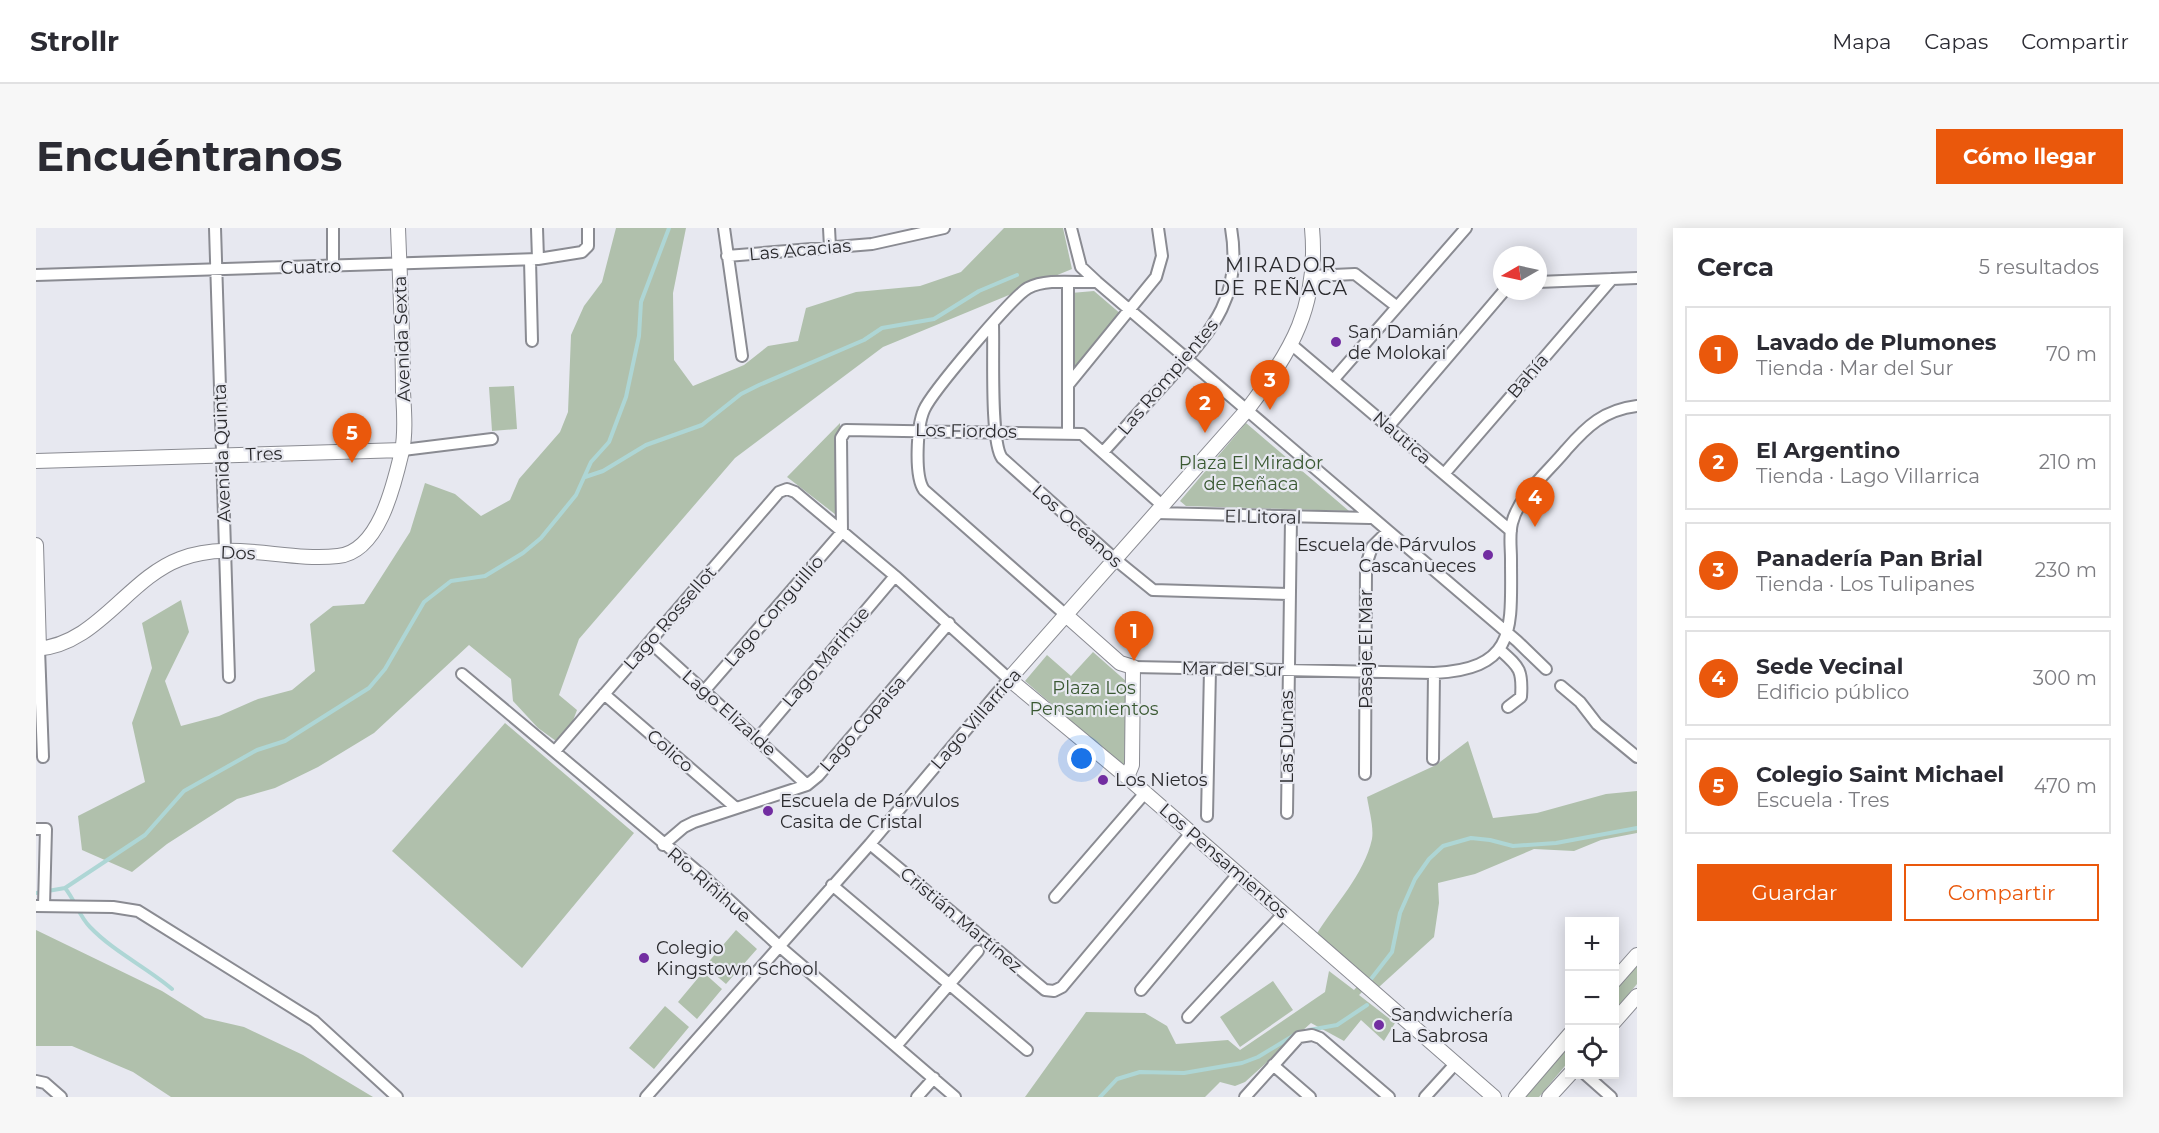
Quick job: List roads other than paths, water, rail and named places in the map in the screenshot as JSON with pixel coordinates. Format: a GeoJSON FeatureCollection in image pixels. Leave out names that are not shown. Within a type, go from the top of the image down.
{"type":"FeatureCollection","features":[{"type":"Feature","properties":{"kind":"street","name":"Avenida Quinta"},"geometry":{"type":"LineString","coordinates":[[215,228],[230,677]]}},
{"type":"Feature","properties":{"kind":"street"},"geometry":{"type":"LineString","coordinates":[[333,228],[333,266]]}},
{"type":"Feature","properties":{"kind":"street","name":"Avenida Sexta"},"geometry":{"type":"LineString","coordinates":[[398,228],[403,371],[402,450]]}},
{"type":"Feature","properties":{"kind":"street"},"geometry":{"type":"LineString","coordinates":[[532,341],[537,228]]}},
{"type":"Feature","properties":{"kind":"street","name":"Cuatro"},"geometry":{"type":"LineString","coordinates":[[36,275],[534,260],[585,250],[588,228]]}},
{"type":"Feature","properties":{"kind":"street"},"geometry":{"type":"LineString","coordinates":[[724,228],[742,356]]}},
{"type":"Feature","properties":{"kind":"street"},"geometry":{"type":"LineString","coordinates":[[829,228],[830,247]]}},
{"type":"Feature","properties":{"kind":"street","name":"Las Acacias"},"geometry":{"type":"LineString","coordinates":[[727,256],[873,244],[940,228]]}},
{"type":"Feature","properties":{"kind":"street"},"geometry":{"type":"LineString","coordinates":[[1071,228],[1081,267],[1097,282],[1507,633],[1546,669]]}},
{"type":"Feature","properties":{"kind":"street"},"geometry":{"type":"LineString","coordinates":[[1068,385],[1153,283],[1159,271],[1162,256],[1158,228]]}},
{"type":"Feature","properties":{"kind":"street","name":"Las Rompientes"},"geometry":{"type":"LineString","coordinates":[[1104,451],[1218,320],[1229,293],[1234,264],[1231,228]]}},
{"type":"Feature","properties":{"kind":"street","name":"Lago Villarrica"},"geometry":{"type":"LineString","coordinates":[[646,1097],[870,844],[1009,679],[1247,410],[1279,368],[1304,316],[1312,276],[1312,228]]}},
{"type":"Feature","properties":{"kind":"street"},"geometry":{"type":"LineString","coordinates":[[1334,379],[1466,228]]}},
{"type":"Feature","properties":{"kind":"street"},"geometry":{"type":"LineString","coordinates":[[1312,276],[1356,274],[1396,306]]}},
{"type":"Feature","properties":{"kind":"street"},"geometry":{"type":"LineString","coordinates":[[1547,282],[1637,278]]}},
{"type":"Feature","properties":{"kind":"street","name":"Bahía"},"geometry":{"type":"LineString","coordinates":[[1444,474],[1612,279]]}},
{"type":"Feature","properties":{"kind":"street","name":"Mar del Sur"},"geometry":{"type":"LineString","coordinates":[[1097,282],[1042,284],[1028,288],[993,325],[926,405],[920,430],[918,475],[924,490],[1120,663],[1133,667],[1434,673],[1472,669],[1487,661],[1499,649],[1507,633],[1510,615],[1511,531],[1521,502],[1590,424],[1615,410],[1637,406]]}},
{"type":"Feature","properties":{"kind":"street"},"geometry":{"type":"LineString","coordinates":[[1068,284],[1068,433]]}},
{"type":"Feature","properties":{"kind":"street"},"geometry":{"type":"LineString","coordinates":[[1388,427],[1496,300]]}},
{"type":"Feature","properties":{"kind":"street","name":"Los Océanos"},"geometry":{"type":"LineString","coordinates":[[993,325],[996,431],[998,450],[1002,458],[1147,587],[1159,591],[1289,594]]}},
{"type":"Feature","properties":{"kind":"street","name":"Nautica"},"geometry":{"type":"LineString","coordinates":[[1292,345],[1511,531]]}},
{"type":"Feature","properties":{"kind":"street","name":"Los Fiordos"},"geometry":{"type":"LineString","coordinates":[[843,532],[840,438],[843,432],[849,429],[1082,434],[1104,451],[1159,510]]}},
{"type":"Feature","properties":{"kind":"street","name":"Tres"},"geometry":{"type":"LineString","coordinates":[[36,461],[402,450],[492,439]]}},
{"type":"Feature","properties":{"kind":"street","name":"Dos"},"geometry":{"type":"LineString","coordinates":[[38,649],[63,643],[83,632],[152,575],[169,564],[191,555],[225,552],[314,558],[337,557],[357,550],[375,531],[402,450]]}},
{"type":"Feature","properties":{"kind":"street","name":"Los Pensamientos"},"geometry":{"type":"LineString","coordinates":[[787,489],[795,492],[895,576],[1009,679],[1127,777],[1494,1097]]}},
{"type":"Feature","properties":{"kind":"street","name":"Lago Rossellot"},"geometry":{"type":"LineString","coordinates":[[556,750],[779,492],[787,489]]}},
{"type":"Feature","properties":{"kind":"street","name":"El Litoral"},"geometry":{"type":"LineString","coordinates":[[1159,510],[1291,518],[1370,518]]}},
{"type":"Feature","properties":{"kind":"street","name":"Las Dunas"},"geometry":{"type":"LineString","coordinates":[[1287,813],[1291,518]]}},
{"type":"Feature","properties":{"kind":"street","name":"Lago Conguillío"},"geometry":{"type":"LineString","coordinates":[[705,690],[843,532]]}},
{"type":"Feature","properties":{"kind":"street","name":"Pasaje El Mar"},"geometry":{"type":"LineString","coordinates":[[1365,774],[1366,560],[1372,548],[1387,532]]}},
{"type":"Feature","properties":{"kind":"street"},"geometry":{"type":"LineString","coordinates":[[36,546],[43,757]]}},
{"type":"Feature","properties":{"kind":"street","name":"Lago Marihue"},"geometry":{"type":"LineString","coordinates":[[758,738],[895,576]]}},
{"type":"Feature","properties":{"kind":"street","name":"Lago Copaisa"},"geometry":{"type":"LineString","coordinates":[[663,845],[684,827],[807,785],[819,776],[949,623]]}},
{"type":"Feature","properties":{"kind":"street","name":"Lago Elizalde"},"geometry":{"type":"LineString","coordinates":[[650,642],[807,785]]}},
{"type":"Feature","properties":{"kind":"street"},"geometry":{"type":"LineString","coordinates":[[1499,649],[1519,667],[1522,676],[1521,697],[1508,707]]}},
{"type":"Feature","properties":{"kind":"street"},"geometry":{"type":"LineString","coordinates":[[1127,777],[1132,765],[1133,667]]}},
{"type":"Feature","properties":{"kind":"street"},"geometry":{"type":"LineString","coordinates":[[1207,816],[1210,669]]}},
{"type":"Feature","properties":{"kind":"street"},"geometry":{"type":"LineString","coordinates":[[1433,759],[1434,673]]}},
{"type":"Feature","properties":{"kind":"street","name":"Río Riñihue"},"geometry":{"type":"LineString","coordinates":[[462,674],[556,750],[663,845],[704,876],[779,946],[955,1097]]}},
{"type":"Feature","properties":{"kind":"street"},"geometry":{"type":"LineString","coordinates":[[1561,686],[1580,702],[1597,724],[1637,757]]}},
{"type":"Feature","properties":{"kind":"street","name":"Colico"},"geometry":{"type":"LineString","coordinates":[[604,694],[736,808]]}},
{"type":"Feature","properties":{"kind":"street"},"geometry":{"type":"LineString","coordinates":[[1055,897],[1145,793]]}},
{"type":"Feature","properties":{"kind":"street"},"geometry":{"type":"LineString","coordinates":[[36,830],[46,828],[40,906],[113,907],[138,911],[314,1021],[397,1097]]}},
{"type":"Feature","properties":{"kind":"street","name":"Cristián Martínez"},"geometry":{"type":"LineString","coordinates":[[870,844],[1045,990],[1054,991],[1062,987],[1191,833]]}},
{"type":"Feature","properties":{"kind":"street"},"geometry":{"type":"LineString","coordinates":[[1141,990],[1238,874]]}},
{"type":"Feature","properties":{"kind":"street"},"geometry":{"type":"LineString","coordinates":[[832,885],[948,986],[1027,1050]]}},
{"type":"Feature","properties":{"kind":"street"},"geometry":{"type":"LineString","coordinates":[[1188,1017],[1284,914]]}},
{"type":"Feature","properties":{"kind":"street"},"geometry":{"type":"LineString","coordinates":[[897,1045],[978,951]]}},
{"type":"Feature","properties":{"kind":"street"},"geometry":{"type":"LineString","coordinates":[[1619,975],[1637,955]]}},
{"type":"Feature","properties":{"kind":"street"},"geometry":{"type":"LineString","coordinates":[[1619,1016],[1637,996]]}},
{"type":"Feature","properties":{"kind":"street"},"geometry":{"type":"LineString","coordinates":[[1245,1097],[1299,1037],[1312,1035],[1320,1038],[1389,1097]]}},
{"type":"Feature","properties":{"kind":"street"},"geometry":{"type":"LineString","coordinates":[[1515,1097],[1565,1039]]}},
{"type":"Feature","properties":{"kind":"street"},"geometry":{"type":"LineString","coordinates":[[1425,1097],[1456,1063]]}},
{"type":"Feature","properties":{"kind":"street"},"geometry":{"type":"LineString","coordinates":[[1273,1065],[1310,1097]]}},
{"type":"Feature","properties":{"kind":"street"},"geometry":{"type":"LineString","coordinates":[[917,1097],[934,1078]]}},
{"type":"Feature","properties":{"kind":"street"},"geometry":{"type":"LineString","coordinates":[[1549,1097],[1565,1079]]}},
{"type":"Feature","properties":{"kind":"street"},"geometry":{"type":"LineString","coordinates":[[1591,1079],[1611,1097]]}},
{"type":"Feature","properties":{"kind":"street"},"geometry":{"type":"LineString","coordinates":[[36,1081],[45,1083],[61,1097]]}},
{"type":"Feature","properties":{"kind":"waterway"},"geometry":{"type":"LineString","coordinates":[[36,893],[65,888],[145,835],[184,791],[257,750],[285,741],[369,688],[385,669],[424,602],[451,581],[485,576],[523,553],[541,538],[576,495],[591,462],[609,442],[626,397],[639,336],[641,302],[669,228]]}},
{"type":"Feature","properties":{"kind":"waterway"},"geometry":{"type":"LineString","coordinates":[[585,477],[603,471],[646,445],[702,425],[741,394],[759,385],[864,340],[882,328],[934,319],[979,291],[1017,275]]}},
{"type":"Feature","properties":{"kind":"waterway"},"geometry":{"type":"LineString","coordinates":[[1371,979],[1392,952],[1400,913],[1415,879],[1429,859],[1443,846],[1471,838],[1513,846],[1556,843],[1637,828]]}},
{"type":"Feature","properties":{"kind":"waterway"},"geometry":{"type":"LineString","coordinates":[[65,888],[86,923],[99,936],[172,989]]}},
{"type":"Feature","properties":{"kind":"waterway"},"geometry":{"type":"LineString","coordinates":[[1309,1030],[1337,1025],[1367,1005]]}},
{"type":"Feature","properties":{"kind":"waterway"},"geometry":{"type":"LineString","coordinates":[[1100,1097],[1117,1079],[1140,1072],[1184,1073],[1242,1063],[1258,1057],[1296,1034]]}},
{"type":"Feature","properties":{"kind":"place","name":"San Damián de Molokai"},"geometry":{"type":"Point","coordinates":[1336,342]}},
{"type":"Feature","properties":{"kind":"place","name":"Panadería Pan Brial"},"geometry":{"type":"Point","coordinates":[1270,410]}},
{"type":"Feature","properties":{"kind":"place","name":"El Argentino"},"geometry":{"type":"Point","coordinates":[1205,433]}},
{"type":"Feature","properties":{"kind":"place","name":"Colegio Saint Michael"},"geometry":{"type":"Point","coordinates":[352,463]}},
{"type":"Feature","properties":{"kind":"place","name":"Sede Vecinal"},"geometry":{"type":"Point","coordinates":[1535,527]}},
{"type":"Feature","properties":{"kind":"place","name":"Escuela de Párvulos Cascanueces"},"geometry":{"type":"Point","coordinates":[1488,555]}},
{"type":"Feature","properties":{"kind":"place","name":"Lavado de Plumones"},"geometry":{"type":"Point","coordinates":[1134,661]}},
{"type":"Feature","properties":{"kind":"place","name":"Los Nietos"},"geometry":{"type":"Point","coordinates":[1103,780]}},
{"type":"Feature","properties":{"kind":"place","name":"Escuela de Párvulos Casita de Cristal"},"geometry":{"type":"Point","coordinates":[768,811]}},
{"type":"Feature","properties":{"kind":"place","name":"Colegio Kingstown School"},"geometry":{"type":"Point","coordinates":[644,958]}},
{"type":"Feature","properties":{"kind":"place","name":"Sandwichería La Sabrosa"},"geometry":{"type":"Point","coordinates":[1379,1025]}},
{"type":"Feature","properties":{"kind":"district","name":"MIRADOR DE REÑACA"},"geometry":{"type":"Point","coordinates":[1281,276]}},
{"type":"Feature","properties":{"kind":"park label","name":"Plaza El Mirador de Reñaca"},"geometry":{"type":"Point","coordinates":[1251,473]}},
{"type":"Feature","properties":{"kind":"park label","name":"Plaza Los Pensamientos"},"geometry":{"type":"Point","coordinates":[1094,698]}}]}
